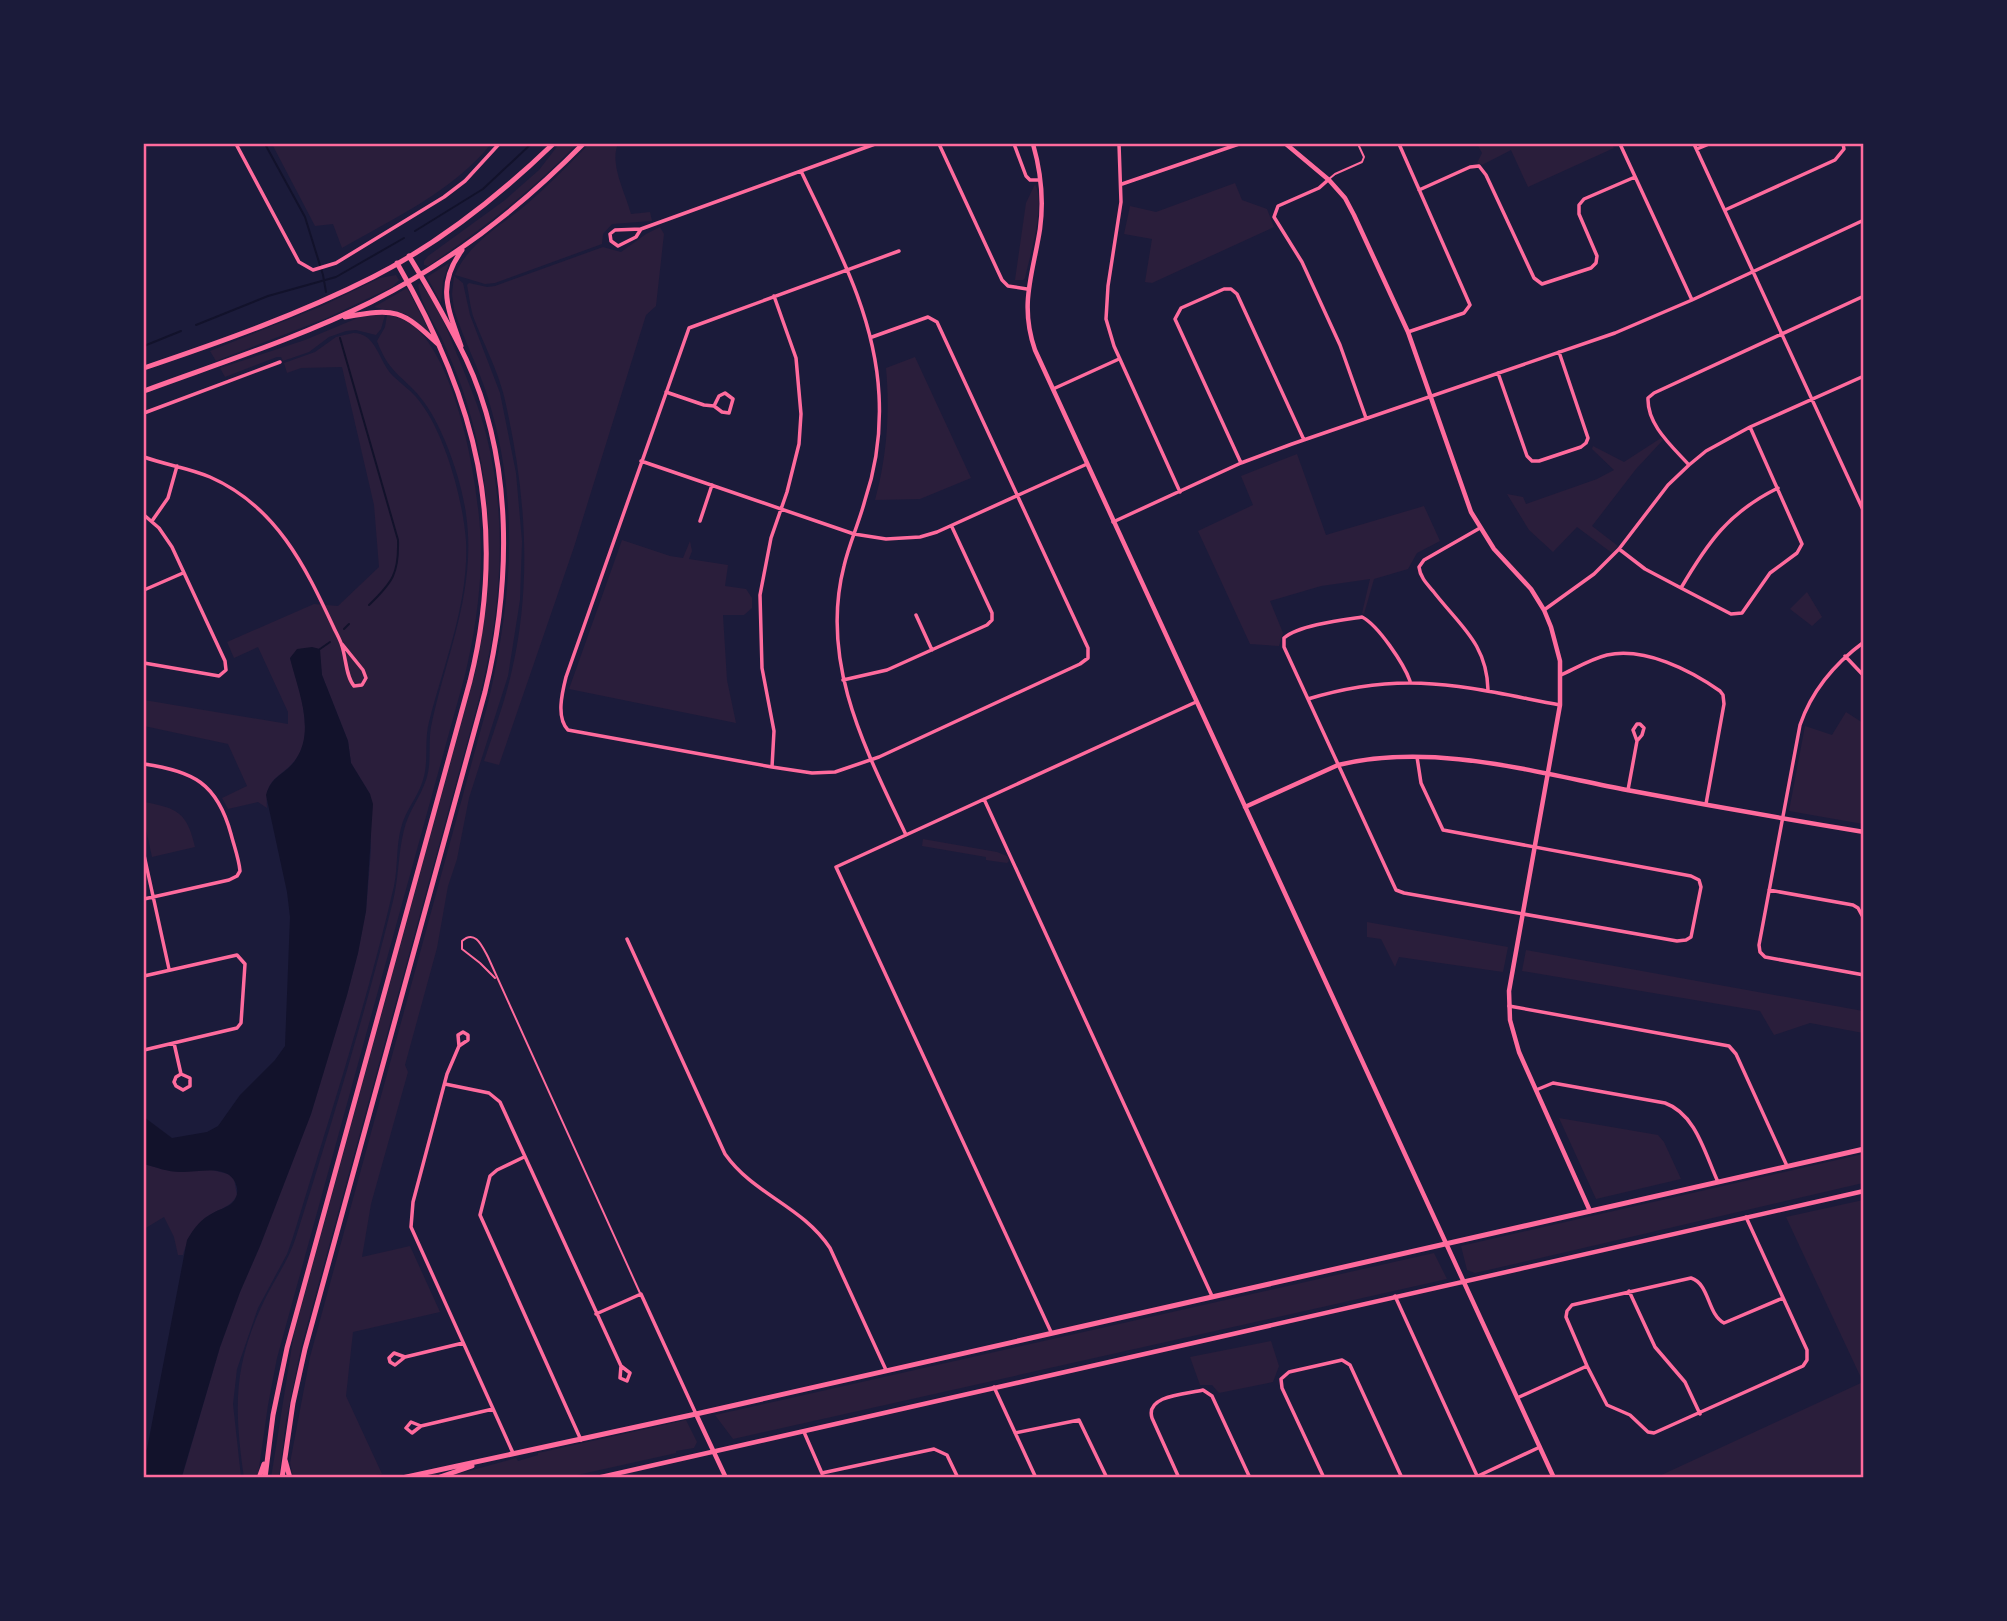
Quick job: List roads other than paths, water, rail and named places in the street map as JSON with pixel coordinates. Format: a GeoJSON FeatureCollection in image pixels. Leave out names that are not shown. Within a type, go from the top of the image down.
{"type":"FeatureCollection","features":[{"type":"Feature","properties":{"kind":"main road"},"geometry":{"type":"LineString","coordinates":[[144,368],[311,306],[397,263],[482,206],[553,144]]}},
{"type":"Feature","properties":{"kind":"main road"},"geometry":{"type":"LineString","coordinates":[[144,391],[335,319],[408,282],[468,244],[527,198],[583,144]]}},
{"type":"Feature","properties":{"kind":"main road"},"geometry":{"type":"LineString","coordinates":[[282,1478],[297,1382],[310,1327],[485,692],[495,647],[503,578],[501,502],[487,424],[449,312],[446,290],[452,267],[468,244]]}},
{"type":"Feature","properties":{"kind":"main road"},"geometry":{"type":"LineString","coordinates":[[409,256],[466,359]]}},
{"type":"Feature","properties":{"kind":"main road"},"geometry":{"type":"LineString","coordinates":[[265,1478],[287,1348],[460,718],[480,635],[486,565],[482,486],[464,406],[442,348],[397,263]]}},
{"type":"Feature","properties":{"kind":"main road"},"geometry":{"type":"LineString","coordinates":[[335,319],[380,311],[396,313],[416,324],[442,348]]}},
{"type":"Feature","properties":{"kind":"main road"},"geometry":{"type":"LineString","coordinates":[[402,1478],[581,1440],[1864,1149]]}},
{"type":"Feature","properties":{"kind":"main road"},"geometry":{"type":"LineString","coordinates":[[259,1478],[268,1454]]}},
{"type":"Feature","properties":{"kind":"main road"},"geometry":{"type":"LineString","coordinates":[[285,1458],[290,1478]]}},
{"type":"Feature","properties":{"kind":"main road"},"geometry":{"type":"LineString","coordinates":[[437,1478],[481,1462]]}},
{"type":"Feature","properties":{"kind":"street"},"geometry":{"type":"LineString","coordinates":[[236,144],[299,262],[313,270],[327,267],[444,197],[465,181],[499,144]]}},
{"type":"Feature","properties":{"kind":"street"},"geometry":{"type":"LineString","coordinates":[[641,229],[636,237],[618,246],[611,241],[610,234],[615,230],[641,229],[875,144]]}},
{"type":"Feature","properties":{"kind":"street"},"geometry":{"type":"LineString","coordinates":[[939,144],[1002,280],[1008,286],[1027,289]]}},
{"type":"Feature","properties":{"kind":"street"},"geometry":{"type":"LineString","coordinates":[[1014,144],[1026,176],[1030,180],[1041,180]]}},
{"type":"Feature","properties":{"kind":"street"},"geometry":{"type":"LineString","coordinates":[[1033,144],[1041,180],[1040,228],[1027,289],[1026,310],[1035,351],[1554,1478]]}},
{"type":"Feature","properties":{"kind":"street"},"geometry":{"type":"LineString","coordinates":[[1119,144],[1121,207],[1107,294],[1106,319],[1119,359],[1180,492]]}},
{"type":"Feature","properties":{"kind":"street"},"geometry":{"type":"LineString","coordinates":[[1121,184],[1131,183],[1239,144]]}},
{"type":"Feature","properties":{"kind":"street"},"geometry":{"type":"LineString","coordinates":[[1286,144],[1329,180],[1350,206],[1408,332],[1467,501],[1497,554],[1531,589],[1544,610],[1558,648],[1562,675],[1560,705],[1508,1006],[1513,1034],[1590,1210]]}},
{"type":"Feature","properties":{"kind":"street"},"geometry":{"type":"LineString","coordinates":[[1399,144],[1470,305],[1464,313],[1408,332]]}},
{"type":"Feature","properties":{"kind":"street"},"geometry":{"type":"LineString","coordinates":[[1620,144],[1692,300]]}},
{"type":"Feature","properties":{"kind":"street"},"geometry":{"type":"LineString","coordinates":[[1694,144],[1864,512]]}},
{"type":"Feature","properties":{"kind":"street"},"geometry":{"type":"LineString","coordinates":[[1697,149],[1709,144]]}},
{"type":"Feature","properties":{"kind":"street"},"geometry":{"type":"LineString","coordinates":[[1725,210],[1835,160],[1844,149],[1843,144]]}},
{"type":"Feature","properties":{"kind":"street"},"geometry":{"type":"LineString","coordinates":[[1419,190],[1470,167],[1479,166],[1486,175],[1534,278],[1542,284],[1591,268],[1596,263],[1597,256],[1579,214],[1578,205],[1584,199],[1635,177]]}},
{"type":"Feature","properties":{"kind":"street"},"geometry":{"type":"LineString","coordinates":[[801,171],[848,269],[872,337],[879,397],[877,449],[865,501],[843,569],[837,641],[843,680],[853,717],[906,835]]}},
{"type":"Feature","properties":{"kind":"street"},"geometry":{"type":"LineString","coordinates":[[1329,180],[1319,188],[1278,206],[1274,216],[1302,262],[1340,345],[1366,418]]}},
{"type":"Feature","properties":{"kind":"street"},"geometry":{"type":"LineString","coordinates":[[1113,522],[1241,463],[1615,333],[1864,220]]}},
{"type":"Feature","properties":{"kind":"street"},"geometry":{"type":"LineString","coordinates":[[872,337],[928,317],[937,322],[1087,648],[1088,658],[871,760],[824,774],[573,731],[565,727],[562,698],[566,677],[689,328],[899,251]]}},
{"type":"Feature","properties":{"kind":"street"},"geometry":{"type":"LineString","coordinates":[[1241,463],[1175,319],[1181,308],[1224,289],[1231,289],[1237,294],[1304,440]]}},
{"type":"Feature","properties":{"kind":"street"},"geometry":{"type":"LineString","coordinates":[[772,767],[774,732],[762,668],[759,619],[766,556],[799,444],[801,399],[796,358],[774,296]]}},
{"type":"Feature","properties":{"kind":"street"},"geometry":{"type":"LineString","coordinates":[[1689,465],[1657,428],[1647,406],[1648,398],[1864,296]]}},
{"type":"Feature","properties":{"kind":"street"},"geometry":{"type":"LineString","coordinates":[[1498,373],[1530,460],[1539,461],[1581,447],[1586,443],[1588,435],[1559,351]]}},
{"type":"Feature","properties":{"kind":"street"},"geometry":{"type":"LineString","coordinates":[[1053,389],[1119,359]]}},
{"type":"Feature","properties":{"kind":"street"},"geometry":{"type":"LineString","coordinates":[[144,414],[280,362]]}},
{"type":"Feature","properties":{"kind":"street"},"geometry":{"type":"LineString","coordinates":[[1544,610],[1594,574],[1619,548],[1668,485],[1689,465],[1715,446],[1750,427],[1864,376]]}},
{"type":"Feature","properties":{"kind":"street"},"geometry":{"type":"LineString","coordinates":[[665,392],[729,413],[733,399],[725,393],[719,396],[714,406]]}},
{"type":"Feature","properties":{"kind":"street"},"geometry":{"type":"LineString","coordinates":[[1619,548],[1645,569],[1731,614],[1742,613],[1770,573],[1802,547],[1802,540],[1750,427]]}},
{"type":"Feature","properties":{"kind":"street"},"geometry":{"type":"LineString","coordinates":[[144,457],[206,475],[230,487],[275,526],[299,556],[342,645],[350,681],[355,686],[362,685],[366,678],[363,670],[342,645]]}},
{"type":"Feature","properties":{"kind":"street"},"geometry":{"type":"LineString","coordinates":[[641,461],[854,534],[887,539],[920,537],[952,527],[1087,464]]}},
{"type":"Feature","properties":{"kind":"street"},"geometry":{"type":"LineString","coordinates":[[152,521],[168,498],[177,466]]}},
{"type":"Feature","properties":{"kind":"street"},"geometry":{"type":"LineString","coordinates":[[700,521],[712,485]]}},
{"type":"Feature","properties":{"kind":"street"},"geometry":{"type":"LineString","coordinates":[[1681,588],[1707,546],[1728,521],[1748,505],[1778,488]]}},
{"type":"Feature","properties":{"kind":"street"},"geometry":{"type":"LineString","coordinates":[[144,515],[169,541],[225,661],[226,670],[219,676],[144,663]]}},
{"type":"Feature","properties":{"kind":"street"},"geometry":{"type":"LineString","coordinates":[[843,680],[881,672],[987,625],[992,617],[952,527]]}},
{"type":"Feature","properties":{"kind":"street"},"geometry":{"type":"LineString","coordinates":[[1480,528],[1424,561],[1419,572],[1480,650],[1488,678],[1488,690]]}},
{"type":"Feature","properties":{"kind":"street"},"geometry":{"type":"LineString","coordinates":[[144,590],[183,573]]}},
{"type":"Feature","properties":{"kind":"street"},"geometry":{"type":"LineString","coordinates":[[916,615],[932,650]]}},
{"type":"Feature","properties":{"kind":"street"},"geometry":{"type":"LineString","coordinates":[[1409,681],[1406,669],[1396,654],[1368,620],[1362,617],[1311,627],[1284,638],[1284,648],[1396,890],[1681,941],[1689,939],[1693,932],[1701,887],[1699,880],[1691,876],[1443,830],[1421,783],[1416,764],[1417,755]]}},
{"type":"Feature","properties":{"kind":"street"},"geometry":{"type":"LineString","coordinates":[[1864,642],[1845,656],[1816,690],[1802,719],[1781,818],[1759,945],[1762,956],[1864,975]]}},
{"type":"Feature","properties":{"kind":"street"},"geometry":{"type":"LineString","coordinates":[[1562,675],[1601,657],[1636,654],[1659,659],[1720,691],[1724,704],[1706,804]]}},
{"type":"Feature","properties":{"kind":"street"},"geometry":{"type":"LineString","coordinates":[[1845,656],[1864,676]]}},
{"type":"Feature","properties":{"kind":"street"},"geometry":{"type":"LineString","coordinates":[[1308,699],[1356,686],[1409,681],[1488,690],[1560,705]]}},
{"type":"Feature","properties":{"kind":"street"},"geometry":{"type":"LineString","coordinates":[[1051,1332],[836,867],[1196,702]]}},
{"type":"Feature","properties":{"kind":"street"},"geometry":{"type":"LineString","coordinates":[[1628,790],[1637,741]]}},
{"type":"Feature","properties":{"kind":"street"},"geometry":{"type":"LineString","coordinates":[[1245,807],[1338,765],[1376,758],[1417,755],[1547,774],[1864,832]]}},
{"type":"Feature","properties":{"kind":"street"},"geometry":{"type":"LineString","coordinates":[[144,764],[184,772],[212,792],[227,818],[240,872],[233,878],[144,899]]}},
{"type":"Feature","properties":{"kind":"street"},"geometry":{"type":"LineString","coordinates":[[984,799],[1212,1296]]}},
{"type":"Feature","properties":{"kind":"street"},"geometry":{"type":"LineString","coordinates":[[144,855],[169,970]]}},
{"type":"Feature","properties":{"kind":"street"},"geometry":{"type":"LineString","coordinates":[[1769,890],[1853,905],[1864,919]]}},
{"type":"Feature","properties":{"kind":"street"},"geometry":{"type":"LineString","coordinates":[[627,939],[725,1154],[742,1175],[803,1216],[822,1236],[886,1370]]}},
{"type":"Feature","properties":{"kind":"street"},"geometry":{"type":"LineString","coordinates":[[144,975],[237,955],[245,964],[242,1015],[237,1028],[144,1050]]}},
{"type":"Feature","properties":{"kind":"street"},"geometry":{"type":"LineString","coordinates":[[1508,1006],[1729,1046],[1736,1054],[1787,1166]]}},
{"type":"Feature","properties":{"kind":"street"},"geometry":{"type":"LineString","coordinates":[[174,1043],[181,1074]]}},
{"type":"Feature","properties":{"kind":"street"},"geometry":{"type":"LineString","coordinates":[[459,1046],[445,1084],[410,1217],[413,1233],[513,1455]]}},
{"type":"Feature","properties":{"kind":"street"},"geometry":{"type":"LineString","coordinates":[[181,1074],[190,1078],[191,1082],[190,1086],[183,1090],[174,1082],[181,1074]]}},
{"type":"Feature","properties":{"kind":"street"},"geometry":{"type":"LineString","coordinates":[[1536,1090],[1553,1083],[1675,1107],[1690,1122],[1718,1182]]}},
{"type":"Feature","properties":{"kind":"street"},"geometry":{"type":"LineString","coordinates":[[445,1084],[497,1097],[621,1366]]}},
{"type":"Feature","properties":{"kind":"street"},"geometry":{"type":"LineString","coordinates":[[525,1156],[490,1176],[480,1215],[581,1440]]}},
{"type":"Feature","properties":{"kind":"street"},"geometry":{"type":"LineString","coordinates":[[597,1478],[1864,1191]]}},
{"type":"Feature","properties":{"kind":"street"},"geometry":{"type":"LineString","coordinates":[[1746,1217],[1807,1350],[1807,1360],[1803,1366],[1658,1432],[1648,1432],[1630,1415],[1607,1405],[1568,1326],[1567,1311],[1572,1305],[1685,1278],[1696,1279],[1715,1315],[1724,1324],[1783,1298]]}},
{"type":"Feature","properties":{"kind":"street"},"geometry":{"type":"LineString","coordinates":[[1629,1291],[1655,1347],[1685,1382],[1700,1414]]}},
{"type":"Feature","properties":{"kind":"street"},"geometry":{"type":"LineString","coordinates":[[596,1314],[641,1294],[726,1478]]}},
{"type":"Feature","properties":{"kind":"street"},"geometry":{"type":"LineString","coordinates":[[1395,1296],[1478,1477],[1539,1447]]}},
{"type":"Feature","properties":{"kind":"street"},"geometry":{"type":"LineString","coordinates":[[405,1357],[463,1343]]}},
{"type":"Feature","properties":{"kind":"street"},"geometry":{"type":"LineString","coordinates":[[1324,1478],[1282,1388],[1281,1379],[1289,1372],[1342,1360],[1347,1361],[1402,1478]]}},
{"type":"Feature","properties":{"kind":"street"},"geometry":{"type":"LineString","coordinates":[[1517,1398],[1587,1366]]}},
{"type":"Feature","properties":{"kind":"street"},"geometry":{"type":"LineString","coordinates":[[993,1387],[1036,1478]]}},
{"type":"Feature","properties":{"kind":"street"},"geometry":{"type":"LineString","coordinates":[[1179,1478],[1150,1412],[1152,1405],[1159,1400],[1203,1390],[1212,1395],[1250,1478]]}},
{"type":"Feature","properties":{"kind":"street"},"geometry":{"type":"LineString","coordinates":[[421,1426],[493,1409]]}},
{"type":"Feature","properties":{"kind":"street"},"geometry":{"type":"LineString","coordinates":[[1015,1433],[1079,1420],[1107,1478]]}},
{"type":"Feature","properties":{"kind":"street"},"geometry":{"type":"LineString","coordinates":[[803,1431],[823,1476],[934,1449],[947,1455],[958,1478]]}},
{"type":"Feature","properties":{"kind":"lane"},"geometry":{"type":"LineString","coordinates":[[1329,180],[1335,174],[1362,162],[1364,157],[1358,144]]}},
{"type":"Feature","properties":{"kind":"lane"},"geometry":{"type":"LineString","coordinates":[[495,978],[462,949],[461,941],[471,936],[478,939],[641,1294]]}},
{"type":"Feature","properties":{"kind":"waterway"},"geometry":{"type":"LineString","coordinates":[[265,144],[305,217],[326,292]]}},
{"type":"Feature","properties":{"kind":"waterway"},"geometry":{"type":"LineString","coordinates":[[415,231],[483,189],[531,144]]}},
{"type":"Feature","properties":{"kind":"waterway"},"geometry":{"type":"LineString","coordinates":[[196,325],[268,296],[336,277],[404,238]]}},
{"type":"Feature","properties":{"kind":"waterway"},"geometry":{"type":"LineString","coordinates":[[144,346],[181,331]]}},
{"type":"Feature","properties":{"kind":"waterway"},"geometry":{"type":"LineString","coordinates":[[340,338],[398,540],[393,576],[369,605]]}},
{"type":"Feature","properties":{"kind":"waterway"},"geometry":{"type":"LineString","coordinates":[[344,629],[349,624]]}},
{"type":"Feature","properties":{"kind":"waterway"},"geometry":{"type":"LineString","coordinates":[[320,649],[330,642]]}}]}
